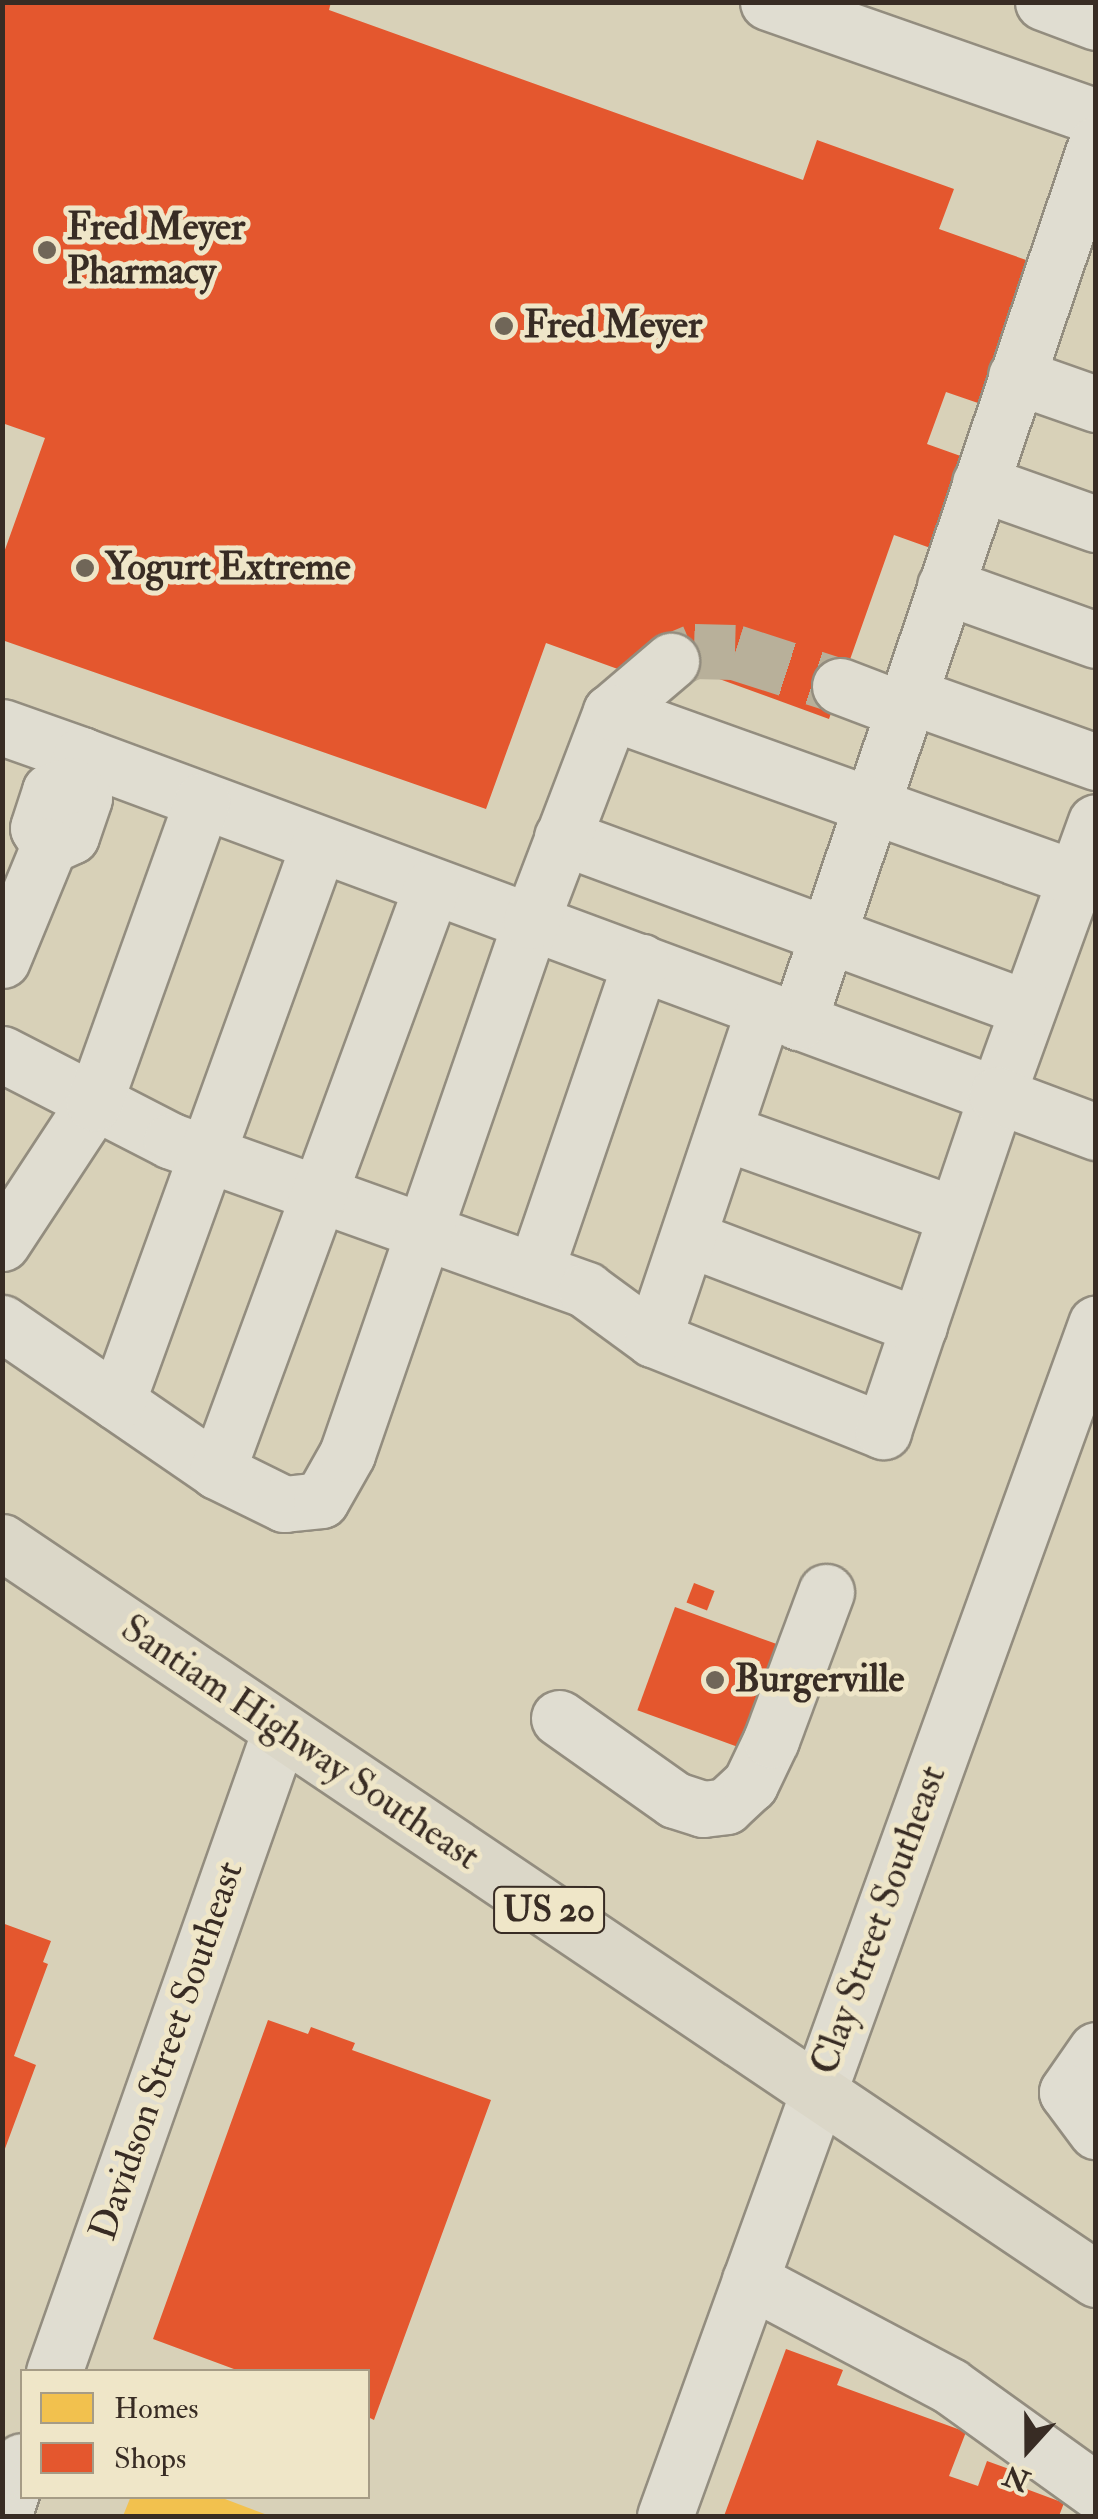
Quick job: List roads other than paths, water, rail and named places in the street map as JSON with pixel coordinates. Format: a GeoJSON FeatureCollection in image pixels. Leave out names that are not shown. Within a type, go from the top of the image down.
{"type":"FeatureCollection","features":[{"type":"Feature","properties":{"kind":"main road","name":"Santiam Highway Southeast"},"geometry":{"type":"LineString","coordinates":[[2,1542],[820,2088],[1096,2279]]}},
{"type":"Feature","properties":{"kind":"street"},"geometry":{"type":"LineString","coordinates":[[768,2],[1096,116]]}},
{"type":"Feature","properties":{"kind":"street"},"geometry":{"type":"LineString","coordinates":[[1043,2],[1096,22]]}},
{"type":"Feature","properties":{"kind":"street"},"geometry":{"type":"LineString","coordinates":[[652,1340],[724,1132],[781,1015],[828,933],[1096,144]]}},
{"type":"Feature","properties":{"kind":"street"},"geometry":{"type":"LineString","coordinates":[[1016,376],[1096,404]]}},
{"type":"Feature","properties":{"kind":"street"},"geometry":{"type":"LineString","coordinates":[[980,484],[1096,524]]}},
{"type":"Feature","properties":{"kind":"street"},"geometry":{"type":"LineString","coordinates":[[945,586],[1096,640]]}},
{"type":"Feature","properties":{"kind":"street"},"geometry":{"type":"LineString","coordinates":[[2,1323],[217,1471],[284,1504],[320,1500],[348,1454],[531,921],[611,712],[671,661]]}},
{"type":"Feature","properties":{"kind":"street"},"geometry":{"type":"LineString","coordinates":[[840,686],[905,702],[1096,762]]}},
{"type":"Feature","properties":{"kind":"street"},"geometry":{"type":"LineString","coordinates":[[611,712],[1075,878]]}},
{"type":"Feature","properties":{"kind":"street"},"geometry":{"type":"LineString","coordinates":[[2,727],[75,770],[202,801],[1096,1132]]}},
{"type":"Feature","properties":{"kind":"street"},"geometry":{"type":"LineString","coordinates":[[2,960],[49,846],[38,828],[50,790],[75,770]]}},
{"type":"Feature","properties":{"kind":"street"},"geometry":{"type":"LineString","coordinates":[[2,1243],[94,1103],[202,801]]}},
{"type":"Feature","properties":{"kind":"street"},"geometry":{"type":"LineString","coordinates":[[2,1054],[94,1103],[208,1154],[586,1290],[652,1340],[883,1431],[996,1095],[1096,822]]}},
{"type":"Feature","properties":{"kind":"street"},"geometry":{"type":"LineString","coordinates":[[562,838],[1028,1008]]}},
{"type":"Feature","properties":{"kind":"street"},"geometry":{"type":"LineString","coordinates":[[117,1402],[319,844]]}},
{"type":"Feature","properties":{"kind":"street"},"geometry":{"type":"LineString","coordinates":[[217,1471],[432,886]]}},
{"type":"Feature","properties":{"kind":"street"},"geometry":{"type":"LineString","coordinates":[[534,1271],[641,962]]}},
{"type":"Feature","properties":{"kind":"street"},"geometry":{"type":"LineString","coordinates":[[724,1132],[956,1215]]}},
{"type":"Feature","properties":{"kind":"street"},"geometry":{"type":"LineString","coordinates":[[690,1239],[919,1326]]}},
{"type":"Feature","properties":{"kind":"street","name":"Clay Street Southeast"},"geometry":{"type":"LineString","coordinates":[[665,2516],[1096,1324]]}},
{"type":"Feature","properties":{"kind":"street"},"geometry":{"type":"LineString","coordinates":[[558,1718],[675,1800],[703,1809],[726,1806],[750,1784],[771,1740],[826,1592]]}},
{"type":"Feature","properties":{"kind":"street","name":"Davidson Street Southeast"},"geometry":{"type":"LineString","coordinates":[[55,2369],[280,1731]]}},
{"type":"Feature","properties":{"kind":"street"},"geometry":{"type":"LineString","coordinates":[[1096,2050],[1067,2092],[1096,2130]]}},
{"type":"Feature","properties":{"kind":"street"},"geometry":{"type":"LineString","coordinates":[[750,2280],[950,2386],[1096,2491]]}},
{"type":"Feature","properties":{"kind":"street"},"geometry":{"type":"LineString","coordinates":[[3,2516],[20,2467]]}},
{"type":"Feature","properties":{"kind":"tunnel"},"geometry":{"type":"LineString","coordinates":[[671,661],[694,651],[735,652],[840,686]]}},
{"type":"Feature","properties":{"kind":"place","name":"Fred Meyer Pharmacy"},"geometry":{"type":"Point","coordinates":[47,250]}},
{"type":"Feature","properties":{"kind":"place","name":"Fred Meyer"},"geometry":{"type":"Point","coordinates":[504,326]}},
{"type":"Feature","properties":{"kind":"place","name":"Yogurt Extreme"},"geometry":{"type":"Point","coordinates":[85,568]}},
{"type":"Feature","properties":{"kind":"place","name":"Burgerville"},"geometry":{"type":"Point","coordinates":[715,1680]}}]}
